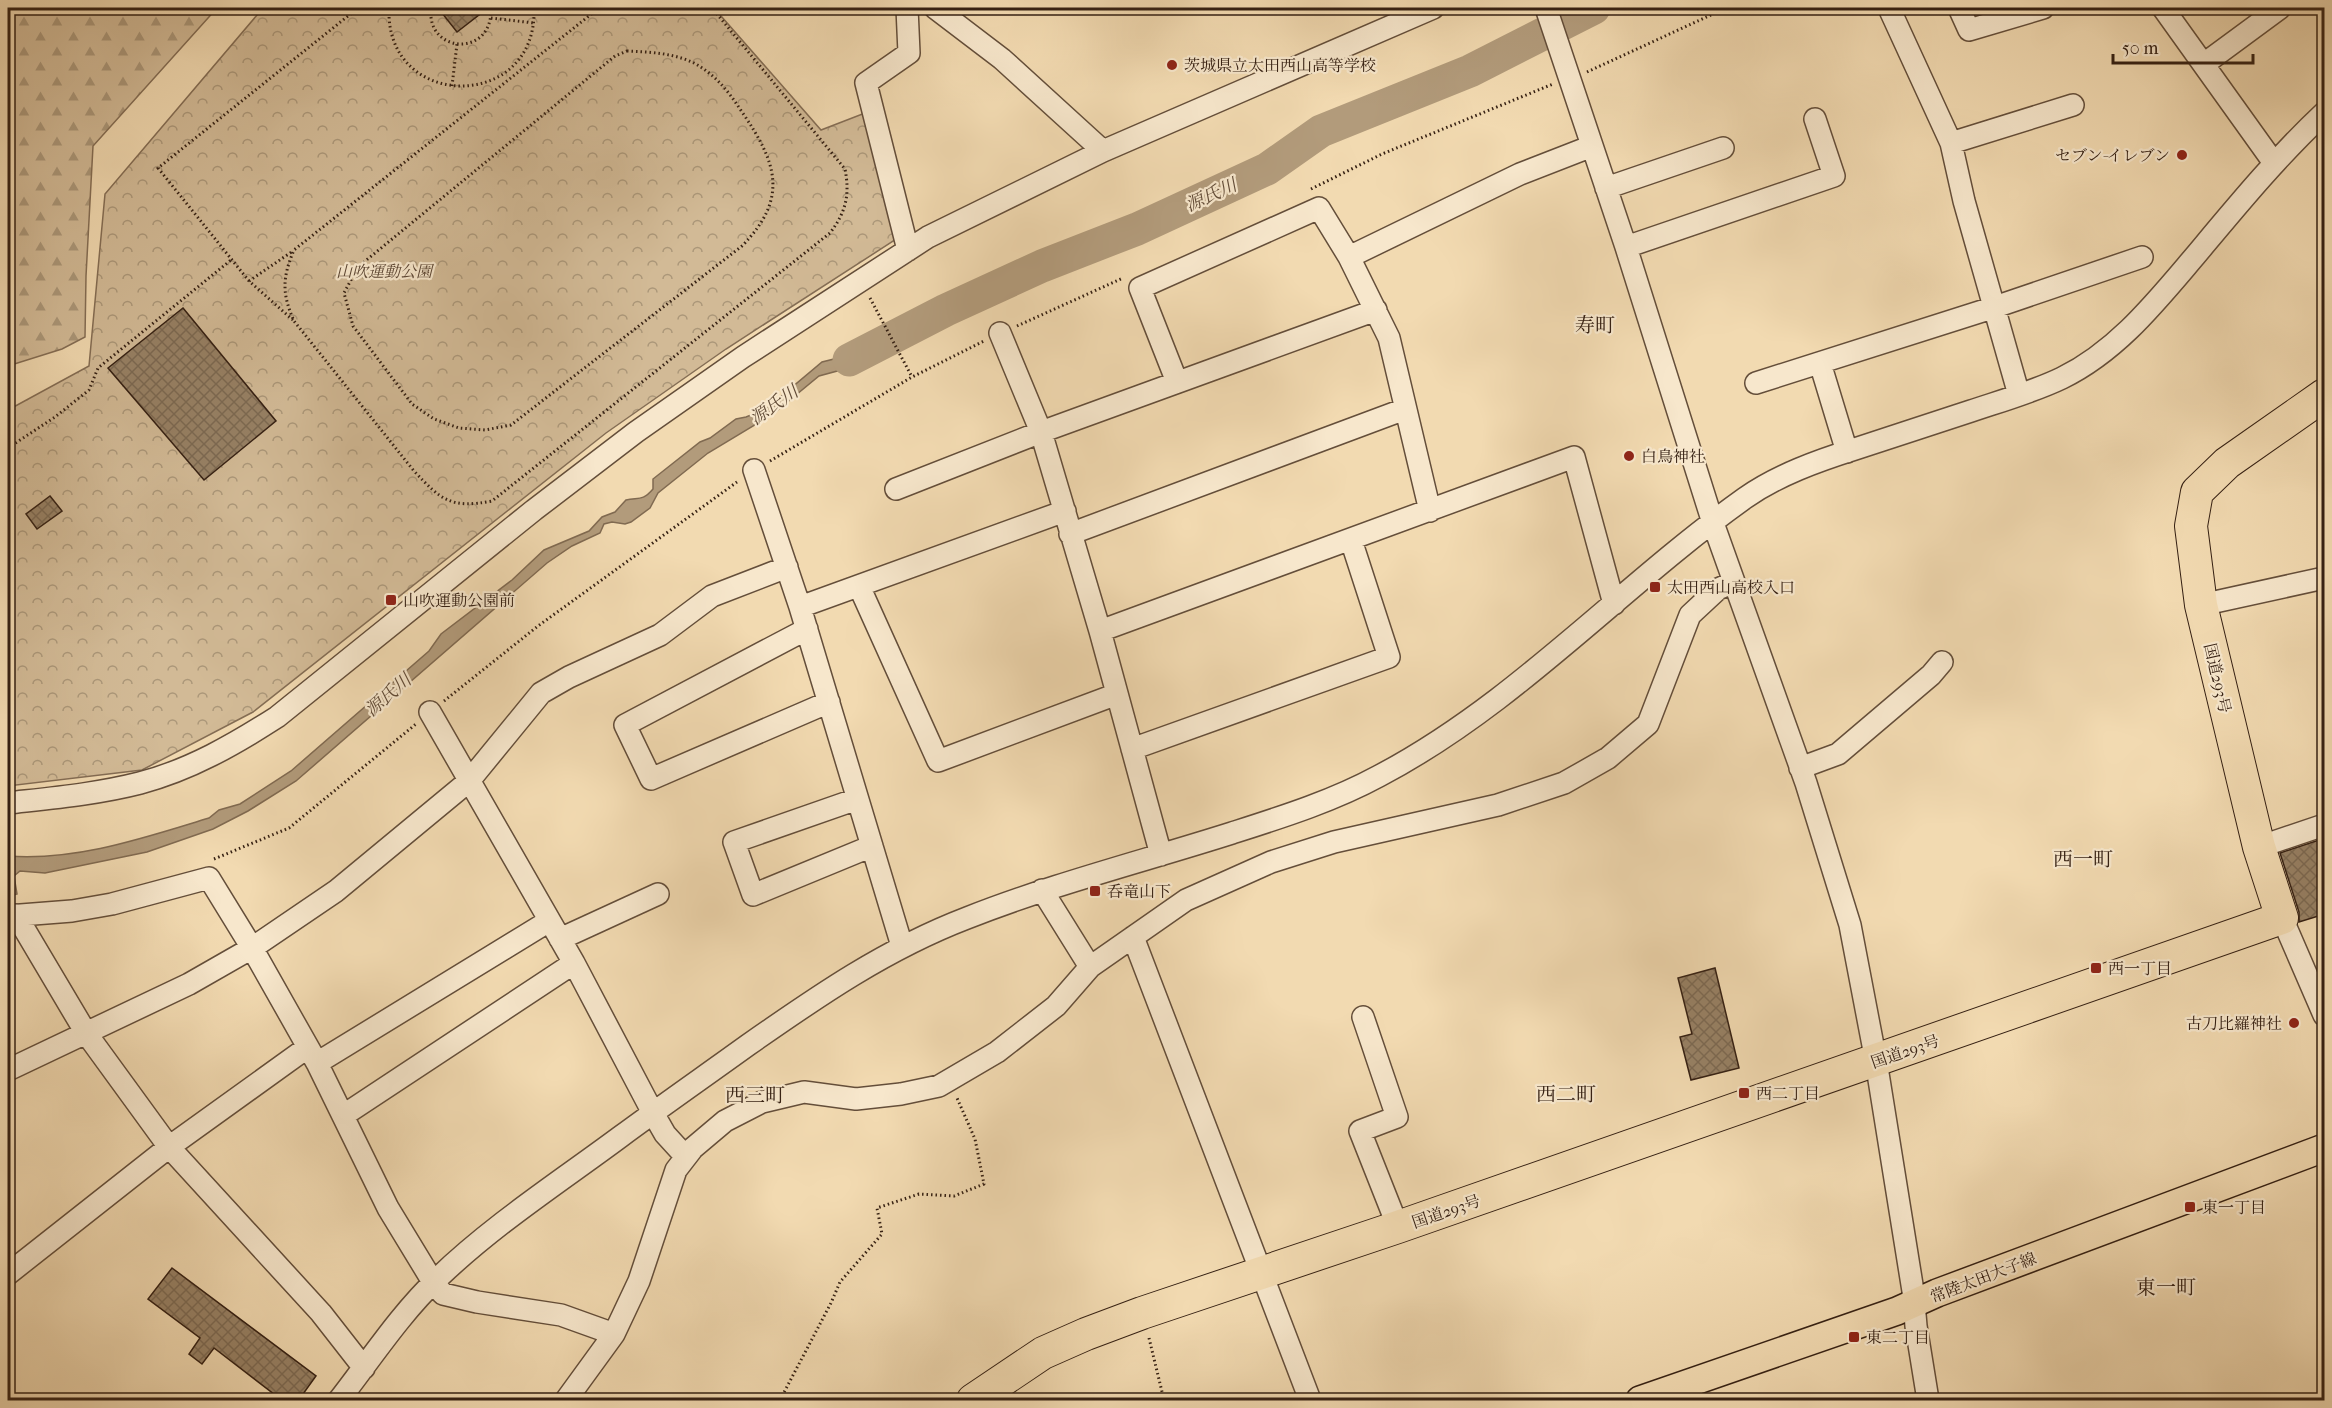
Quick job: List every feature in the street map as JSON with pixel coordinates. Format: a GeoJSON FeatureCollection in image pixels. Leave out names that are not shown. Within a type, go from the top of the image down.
{"type":"FeatureCollection","features":[{"type":"Feature","properties":{"kind":"highway","name":"国道293号"},"geometry":{"type":"LineString","coordinates":[[973,1401],[1043,1353],[1142,1313],[1398,1227],[2282,918],[2259,848],[2201,605],[2191,526],[2197,492],[2227,463],[2325,395]]}},
{"type":"Feature","properties":{"kind":"main road","name":"常陸太田大子線"},"geometry":{"type":"LineString","coordinates":[[1640,1401],[1897,1311],[2325,1148]]}},
{"type":"Feature","properties":{"kind":"street"},"geometry":{"type":"LineString","coordinates":[[907,8],[909,53],[866,83],[908,250]]}},
{"type":"Feature","properties":{"kind":"street"},"geometry":{"type":"LineString","coordinates":[[935,8],[1002,59],[1103,151]]}},
{"type":"Feature","properties":{"kind":"street"},"geometry":{"type":"LineString","coordinates":[[8,803],[72,796],[141,782],[188,766],[234,744],[277,717],[534,510],[636,432],[753,351],[928,237],[1103,151],[1433,8]]}},
{"type":"Feature","properties":{"kind":"street"},"geometry":{"type":"LineString","coordinates":[[1546,8],[1626,247],[1713,523],[1800,768],[1850,925],[1876,1061],[1928,1401]]}},
{"type":"Feature","properties":{"kind":"street"},"geometry":{"type":"LineString","coordinates":[[1889,8],[1951,143],[1964,201],[2019,396]]}},
{"type":"Feature","properties":{"kind":"street"},"geometry":{"type":"LineString","coordinates":[[1959,8],[1969,30],[2043,8]]}},
{"type":"Feature","properties":{"kind":"street"},"geometry":{"type":"LineString","coordinates":[[2163,8],[2274,163]]}},
{"type":"Feature","properties":{"kind":"street"},"geometry":{"type":"LineString","coordinates":[[2204,64],[2280,8]]}},
{"type":"Feature","properties":{"kind":"street"},"geometry":{"type":"LineString","coordinates":[[1951,143],[2073,105]]}},
{"type":"Feature","properties":{"kind":"street"},"geometry":{"type":"LineString","coordinates":[[339,1401],[399,1321],[433,1282],[476,1244],[653,1113],[822,993],[902,946],[962,920],[1042,890],[1161,855],[1329,799],[1375,778],[1415,756],[1503,696],[1713,523],[1776,479],[1847,452],[2019,396],[2064,377],[2094,358],[2135,325],[2274,163],[2325,113]]}},
{"type":"Feature","properties":{"kind":"street"},"geometry":{"type":"LineString","coordinates":[[1626,247],[1834,176],[1815,119]]}},
{"type":"Feature","properties":{"kind":"street"},"geometry":{"type":"LineString","coordinates":[[1349,257],[1520,174],[1592,146]]}},
{"type":"Feature","properties":{"kind":"street"},"geometry":{"type":"LineString","coordinates":[[1606,188],[1723,148]]}},
{"type":"Feature","properties":{"kind":"street"},"geometry":{"type":"LineString","coordinates":[[1176,382],[1140,288],[1319,208],[1349,257],[1389,338],[1430,511]]}},
{"type":"Feature","properties":{"kind":"street"},"geometry":{"type":"LineString","coordinates":[[1756,383],[1995,307],[2142,257]]}},
{"type":"Feature","properties":{"kind":"street"},"geometry":{"type":"LineString","coordinates":[[896,489],[1041,432],[1376,310]]}},
{"type":"Feature","properties":{"kind":"street"},"geometry":{"type":"LineString","coordinates":[[1000,333],[1041,432],[1100,631],[1161,855]]}},
{"type":"Feature","properties":{"kind":"street"},"geometry":{"type":"LineString","coordinates":[[1820,363],[1847,452]]}},
{"type":"Feature","properties":{"kind":"street"},"geometry":{"type":"LineString","coordinates":[[1070,534],[1405,409]]}},
{"type":"Feature","properties":{"kind":"street"},"geometry":{"type":"LineString","coordinates":[[1100,631],[1574,457],[1614,604]]}},
{"type":"Feature","properties":{"kind":"street"},"geometry":{"type":"LineString","coordinates":[[754,470],[801,607],[902,946]]}},
{"type":"Feature","properties":{"kind":"street"},"geometry":{"type":"LineString","coordinates":[[801,607],[1065,511]]}},
{"type":"Feature","properties":{"kind":"street"},"geometry":{"type":"LineString","coordinates":[[1132,748],[1389,657],[1351,540]]}},
{"type":"Feature","properties":{"kind":"street"},"geometry":{"type":"LineString","coordinates":[[8,1070],[189,984],[252,948],[336,891],[469,781],[541,693],[569,677],[660,635],[711,596],[787,567]]}},
{"type":"Feature","properties":{"kind":"street"},"geometry":{"type":"LineString","coordinates":[[2201,605],[2325,578]]}},
{"type":"Feature","properties":{"kind":"street"},"geometry":{"type":"LineString","coordinates":[[566,1401],[614,1334],[639,1281],[676,1170],[693,1148],[725,1121],[762,1102],[804,1092],[856,1099],[901,1094],[939,1086],[997,1053],[1056,1006],[1090,967],[1186,900],[1271,862],[1334,842],[1498,805],[1564,783],[1608,758],[1648,724],[1690,615],[1719,589],[1734,582]]}},
{"type":"Feature","properties":{"kind":"street"},"geometry":{"type":"LineString","coordinates":[[859,586],[938,761],[1117,694]]}},
{"type":"Feature","properties":{"kind":"street"},"geometry":{"type":"LineString","coordinates":[[807,629],[625,724],[651,779],[829,702]]}},
{"type":"Feature","properties":{"kind":"street"},"geometry":{"type":"LineString","coordinates":[[1800,768],[1838,754],[1931,675],[1942,662]]}},
{"type":"Feature","properties":{"kind":"street"},"geometry":{"type":"LineString","coordinates":[[430,712],[555,930],[665,1134],[686,1156]]}},
{"type":"Feature","properties":{"kind":"street"},"geometry":{"type":"LineString","coordinates":[[857,798],[734,842],[753,895],[872,846]]}},
{"type":"Feature","properties":{"kind":"street"},"geometry":{"type":"LineString","coordinates":[[2259,848],[2325,825]]}},
{"type":"Feature","properties":{"kind":"street"},"geometry":{"type":"LineString","coordinates":[[364,1368],[321,1313],[169,1147],[86,1033],[12,915],[72,911],[112,904],[208,878],[252,948],[313,1055],[388,1208],[433,1282],[443,1294],[477,1302],[561,1315],[614,1334]]}},
{"type":"Feature","properties":{"kind":"street"},"geometry":{"type":"LineString","coordinates":[[1042,890],[1090,967]]}},
{"type":"Feature","properties":{"kind":"street"},"geometry":{"type":"LineString","coordinates":[[8,1274],[169,1147],[313,1055],[555,930],[658,894]]}},
{"type":"Feature","properties":{"kind":"street"},"geometry":{"type":"LineString","coordinates":[[2282,918],[2325,1015]]}},
{"type":"Feature","properties":{"kind":"street"},"geometry":{"type":"LineString","coordinates":[[1133,937],[1310,1401]]}},
{"type":"Feature","properties":{"kind":"street"},"geometry":{"type":"LineString","coordinates":[[344,1115],[573,963]]}},
{"type":"Feature","properties":{"kind":"street"},"geometry":{"type":"LineString","coordinates":[[1363,1017],[1397,1117],[1360,1131],[1398,1227]]}},
{"type":"Feature","properties":{"kind":"path"},"geometry":{"type":"LineString","coordinates":[[358,8],[158,168],[249,281],[294,321],[414,471],[435,493],[450,502],[470,506],[492,501],[830,233],[840,219],[847,203],[848,186],[845,169],[712,8]]}},
{"type":"Feature","properties":{"kind":"path"},"geometry":{"type":"LineString","coordinates":[[389,8],[391,33],[404,58],[425,78],[452,86],[481,85],[506,72],[525,51],[534,23],[534,8]]}},
{"type":"Feature","properties":{"kind":"path"},"geometry":{"type":"LineString","coordinates":[[414,8],[431,9],[430,19],[440,36],[457,44],[476,40],[488,27],[491,18],[490,8]]}},
{"type":"Feature","properties":{"kind":"path"},"geometry":{"type":"LineString","coordinates":[[249,281],[294,250],[599,8]]}},
{"type":"Feature","properties":{"kind":"path"},"geometry":{"type":"LineString","coordinates":[[1301,194],[1566,69],[1596,70],[1687,24],[1726,8]]}},
{"type":"Feature","properties":{"kind":"path"},"geometry":{"type":"LineString","coordinates":[[491,18],[534,23]]}},
{"type":"Feature","properties":{"kind":"path"},"geometry":{"type":"LineString","coordinates":[[452,86],[457,44]]}},
{"type":"Feature","properties":{"kind":"path"},"geometry":{"type":"LineString","coordinates":[[627,51],[662,52],[694,63],[723,83],[759,137],[770,159],[774,183],[770,207],[759,229],[742,246],[512,425],[485,430],[459,428],[434,419],[412,404],[353,326],[344,293],[358,267],[615,57],[627,51]]}},
{"type":"Feature","properties":{"kind":"path"},"geometry":{"type":"LineString","coordinates":[[506,72],[511,78]]}},
{"type":"Feature","properties":{"kind":"path"},"geometry":{"type":"LineString","coordinates":[[294,250],[286,267],[284,286],[287,304],[294,321]]}},
{"type":"Feature","properties":{"kind":"path"},"geometry":{"type":"LineString","coordinates":[[8,448],[55,417],[89,390],[98,368],[231,260]]}},
{"type":"Feature","properties":{"kind":"path"},"geometry":{"type":"LineString","coordinates":[[205,863],[289,828],[538,626],[754,470],[912,377],[1000,333],[1126,277]]}},
{"type":"Feature","properties":{"kind":"path"},"geometry":{"type":"LineString","coordinates":[[878,311],[912,377]]}},
{"type":"Feature","properties":{"kind":"path"},"geometry":{"type":"LineString","coordinates":[[780,1401],[840,1282],[882,1234],[877,1208],[919,1194],[954,1196],[984,1184],[975,1139],[949,1080]]}},
{"type":"Feature","properties":{"kind":"path"},"geometry":{"type":"LineString","coordinates":[[1142,1313],[1160,1376],[1164,1401]]}},
{"type":"Feature","properties":{"kind":"green space"},"geometry":{"type":"Polygon","coordinates":[[[8,8],[217,8],[93,146],[85,337],[62,349],[8,366],[8,8]]]}},
{"type":"Feature","properties":{"kind":"green space","name":"山吹運動公園"},"geometry":{"type":"Polygon","coordinates":[[[263,8],[714,8],[821,130],[865,113],[901,236],[726,349],[606,433],[253,712],[142,770],[8,786],[8,410],[89,366],[105,194],[263,8]]]}},
{"type":"Feature","properties":{"kind":"water"},"geometry":{"type":"Polygon","coordinates":[[[885,333],[892,346],[885,345],[874,351],[863,364],[819,376],[773,414],[708,453],[658,493],[650,508],[631,522],[604,524],[600,533],[572,546],[547,563],[296,781],[248,811],[213,829],[147,852],[45,873],[20,871],[14,876],[17,894],[10,896],[8,856],[59,855],[110,846],[209,818],[219,810],[240,804],[291,771],[429,651],[441,634],[512,580],[544,550],[589,531],[602,517],[615,512],[626,500],[646,496],[653,489],[653,479],[700,442],[710,438],[736,419],[766,409],[822,362],[862,352],[885,333]]]}},
{"type":"Feature","properties":{"kind":"building"},"geometry":{"type":"Polygon","coordinates":[[[438,8],[488,8],[457,32],[438,8]]]}},
{"type":"Feature","properties":{"kind":"building"},"geometry":{"type":"Polygon","coordinates":[[[183,308],[276,421],[204,480],[108,368],[183,308]]]}},
{"type":"Feature","properties":{"kind":"building"},"geometry":{"type":"Polygon","coordinates":[[[50,496],[62,511],[37,529],[26,514],[50,496]]]}},
{"type":"Feature","properties":{"kind":"building"},"geometry":{"type":"Polygon","coordinates":[[[2325,838],[2325,914],[2299,922],[2299,912],[2280,853],[2325,838]]]}},
{"type":"Feature","properties":{"kind":"building"},"geometry":{"type":"Polygon","coordinates":[[[1715,968],[1739,1068],[1691,1080],[1680,1037],[1692,1034],[1678,978],[1715,968]]]}},
{"type":"Feature","properties":{"kind":"building"},"geometry":{"type":"Polygon","coordinates":[[[172,1268],[316,1376],[298,1401],[283,1401],[214,1348],[202,1364],[189,1354],[200,1338],[148,1299],[172,1268]]]}},
{"type":"Feature","properties":{"kind":"waterway","name":"源氏川"},"geometry":{"type":"LineString","coordinates":[[849,360],[946,310],[1042,266],[1137,229],[1267,169],[1321,131],[1470,71],[1594,8]]}},
{"type":"Feature","properties":{"kind":"place","name":"茨城県立太田西山高等学校"},"geometry":{"type":"Point","coordinates":[1172,65]}},
{"type":"Feature","properties":{"kind":"place","name":"セブン-イレブン"},"geometry":{"type":"Point","coordinates":[2182,155]}},
{"type":"Feature","properties":{"kind":"place","name":"白鳥神社"},"geometry":{"type":"Point","coordinates":[1629,456]}},
{"type":"Feature","properties":{"kind":"place","name":"太田西山高校入口"},"geometry":{"type":"Point","coordinates":[1655,587]}},
{"type":"Feature","properties":{"kind":"place","name":"山吹運動公園前"},"geometry":{"type":"Point","coordinates":[391,600]}},
{"type":"Feature","properties":{"kind":"place","name":"呑竜山下"},"geometry":{"type":"Point","coordinates":[1095,891]}},
{"type":"Feature","properties":{"kind":"place","name":"西一丁目"},"geometry":{"type":"Point","coordinates":[2096,968]}},
{"type":"Feature","properties":{"kind":"place","name":"古刀比羅神社"},"geometry":{"type":"Point","coordinates":[2294,1023]}},
{"type":"Feature","properties":{"kind":"place","name":"西二丁目"},"geometry":{"type":"Point","coordinates":[1744,1093]}},
{"type":"Feature","properties":{"kind":"place","name":"東一丁目"},"geometry":{"type":"Point","coordinates":[2190,1207]}},
{"type":"Feature","properties":{"kind":"place","name":"東二丁目"},"geometry":{"type":"Point","coordinates":[1854,1337]}},
{"type":"Feature","properties":{"kind":"district","name":"寿町"},"geometry":{"type":"Point","coordinates":[1595,325]}},
{"type":"Feature","properties":{"kind":"district","name":"西一町"},"geometry":{"type":"Point","coordinates":[2083,859]}},
{"type":"Feature","properties":{"kind":"district","name":"西二町"},"geometry":{"type":"Point","coordinates":[1566,1094]}},
{"type":"Feature","properties":{"kind":"district","name":"西三町"},"geometry":{"type":"Point","coordinates":[755,1095]}},
{"type":"Feature","properties":{"kind":"district","name":"東一町"},"geometry":{"type":"Point","coordinates":[2166,1287]}}]}
